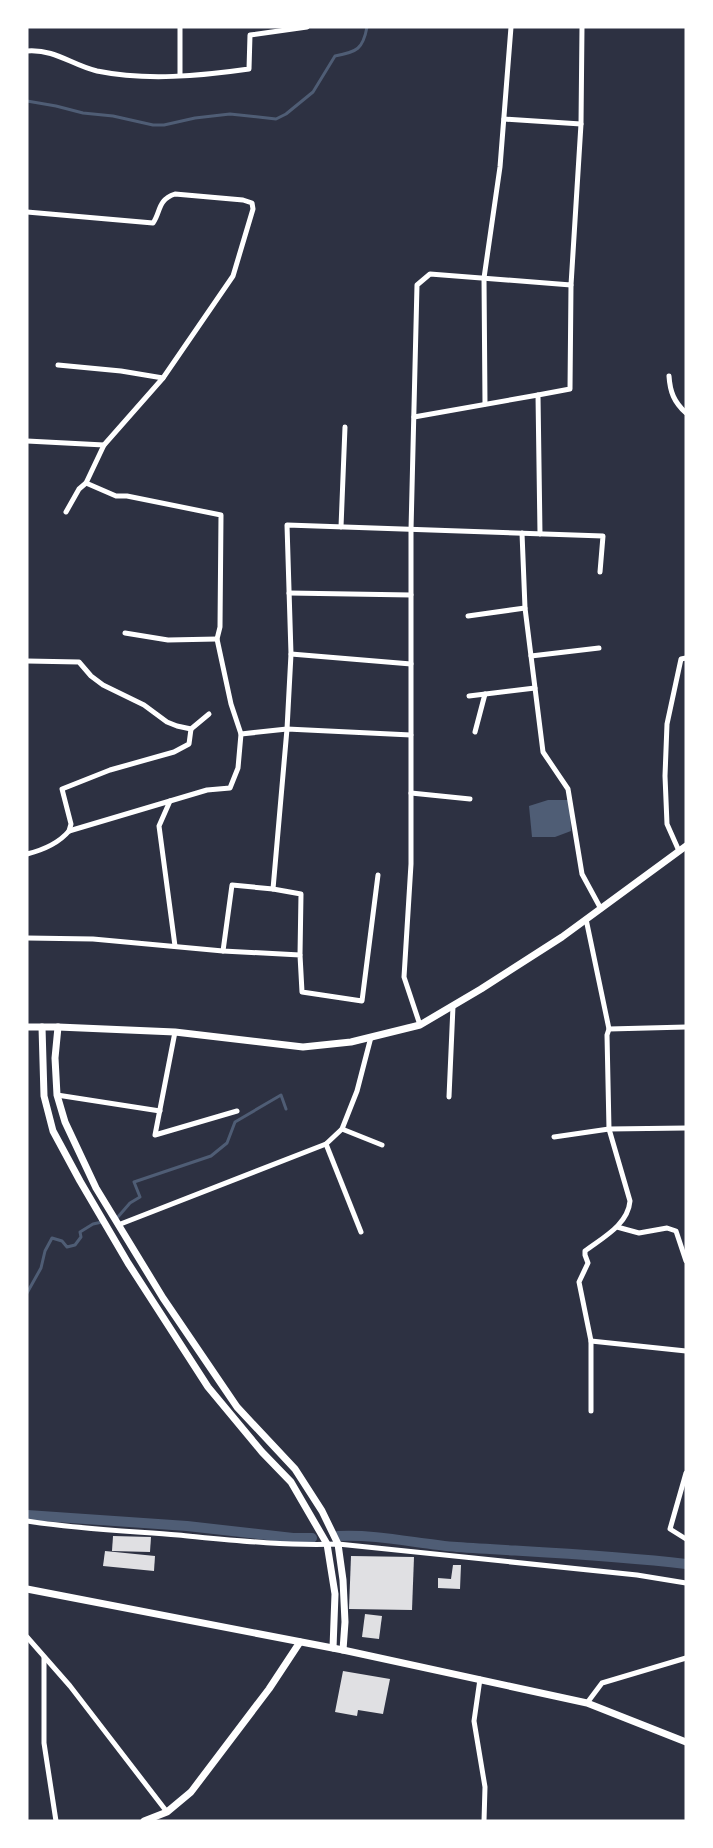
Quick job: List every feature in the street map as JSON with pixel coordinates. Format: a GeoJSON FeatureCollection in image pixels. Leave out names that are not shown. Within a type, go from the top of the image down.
{"type":"FeatureCollection","features":[{"type":"Feature","properties":{"kind":"main road"},"geometry":{"type":"LineString","coordinates":[[27,1028],[58,1027],[175,1032],[303,1047],[351,1042],[420,1025],[562,937],[683,849]]}},
{"type":"Feature","properties":{"kind":"main road"},"geometry":{"type":"LineString","coordinates":[[42,1027],[44,1096],[53,1131],[80,1181],[128,1263],[208,1387],[262,1452],[291,1482],[327,1544],[335,1594],[333,1648]]}},
{"type":"Feature","properties":{"kind":"main road"},"geometry":{"type":"LineString","coordinates":[[58,1027],[55,1058],[57,1095],[65,1122],[96,1188],[163,1298],[237,1407],[295,1469],[322,1511],[338,1544],[345,1622],[343,1650]]}},
{"type":"Feature","properties":{"kind":"main road"},"geometry":{"type":"LineString","coordinates":[[27,1589],[343,1650],[587,1703],[686,1742]]}},
{"type":"Feature","properties":{"kind":"main road"},"geometry":{"type":"LineString","coordinates":[[144,1821],[167,1812],[191,1792],[269,1689],[300,1642]]}},
{"type":"Feature","properties":{"kind":"street"},"geometry":{"type":"LineString","coordinates":[[180,27],[180,75]]}},
{"type":"Feature","properties":{"kind":"street"},"geometry":{"type":"LineString","coordinates":[[27,51],[40,50],[95,71],[154,76],[221,73],[249,69],[249,27]]}},
{"type":"Feature","properties":{"kind":"street"},"geometry":{"type":"LineString","coordinates":[[250,35],[307,27]]}},
{"type":"Feature","properties":{"kind":"street"},"geometry":{"type":"LineString","coordinates":[[485,404],[484,279],[500,167],[511,27]]}},
{"type":"Feature","properties":{"kind":"street"},"geometry":{"type":"LineString","coordinates":[[414,417],[570,389],[571,285],[581,124],[582,27]]}},
{"type":"Feature","properties":{"kind":"street"},"geometry":{"type":"LineString","coordinates":[[504,119],[581,124]]}},
{"type":"Feature","properties":{"kind":"street"},"geometry":{"type":"LineString","coordinates":[[27,212],[153,223],[158,209],[169,196],[175,194],[243,200],[252,203],[253,209],[233,276],[163,378],[104,445],[86,483],[79,489],[66,512]]}},
{"type":"Feature","properties":{"kind":"street"},"geometry":{"type":"LineString","coordinates":[[420,1025],[404,977],[411,864],[411,530],[417,285],[430,274],[571,285]]}},
{"type":"Feature","properties":{"kind":"street"},"geometry":{"type":"LineString","coordinates":[[58,365],[163,378]]}},
{"type":"Feature","properties":{"kind":"street"},"geometry":{"type":"LineString","coordinates":[[669,376],[674,401],[686,413]]}},
{"type":"Feature","properties":{"kind":"street"},"geometry":{"type":"LineString","coordinates":[[537,395],[540,534]]}},
{"type":"Feature","properties":{"kind":"street"},"geometry":{"type":"LineString","coordinates":[[341,527],[345,427]]}},
{"type":"Feature","properties":{"kind":"street"},"geometry":{"type":"LineString","coordinates":[[27,441],[104,445]]}},
{"type":"Feature","properties":{"kind":"street"},"geometry":{"type":"LineString","coordinates":[[27,854],[60,841],[69,831],[207,790],[230,788],[238,768],[241,734],[231,704],[218,639],[221,515],[127,496],[116,496],[86,483]]}},
{"type":"Feature","properties":{"kind":"street"},"geometry":{"type":"LineString","coordinates":[[273,889],[291,654],[287,525],[603,536],[600,572]]}},
{"type":"Feature","properties":{"kind":"street"},"geometry":{"type":"LineString","coordinates":[[522,533],[525,608],[543,752],[568,789],[582,874],[601,909]]}},
{"type":"Feature","properties":{"kind":"street"},"geometry":{"type":"LineString","coordinates":[[289,593],[411,595]]}},
{"type":"Feature","properties":{"kind":"street"},"geometry":{"type":"LineString","coordinates":[[468,616],[525,608]]}},
{"type":"Feature","properties":{"kind":"street"},"geometry":{"type":"LineString","coordinates":[[124,633],[168,640],[218,639]]}},
{"type":"Feature","properties":{"kind":"street"},"geometry":{"type":"LineString","coordinates":[[531,656],[599,648]]}},
{"type":"Feature","properties":{"kind":"street"},"geometry":{"type":"LineString","coordinates":[[291,654],[411,664]]}},
{"type":"Feature","properties":{"kind":"street"},"geometry":{"type":"LineString","coordinates":[[683,849],[667,824],[665,776],[667,724],[681,659],[686,658]]}},
{"type":"Feature","properties":{"kind":"street"},"geometry":{"type":"LineString","coordinates":[[27,661],[80,662],[91,676],[103,685],[144,705],[167,722],[191,729]]}},
{"type":"Feature","properties":{"kind":"street"},"geometry":{"type":"LineString","coordinates":[[469,696],[535,688]]}},
{"type":"Feature","properties":{"kind":"street"},"geometry":{"type":"LineString","coordinates":[[475,732],[485,694]]}},
{"type":"Feature","properties":{"kind":"street"},"geometry":{"type":"LineString","coordinates":[[69,831],[70,824],[62,789],[110,770],[174,752],[189,744],[191,729],[209,714]]}},
{"type":"Feature","properties":{"kind":"street"},"geometry":{"type":"LineString","coordinates":[[241,734],[287,729],[411,735]]}},
{"type":"Feature","properties":{"kind":"street"},"geometry":{"type":"LineString","coordinates":[[411,793],[470,799]]}},
{"type":"Feature","properties":{"kind":"street"},"geometry":{"type":"LineString","coordinates":[[170,801],[159,826],[176,946]]}},
{"type":"Feature","properties":{"kind":"street"},"geometry":{"type":"LineString","coordinates":[[223,951],[232,885],[301,894],[302,992],[362,1001],[378,875]]}},
{"type":"Feature","properties":{"kind":"street"},"geometry":{"type":"LineString","coordinates":[[586,919],[609,1029],[607,1035],[609,1129],[630,1201],[628,1211],[617,1227],[585,1251],[588,1263],[579,1282],[591,1341],[591,1411]]}},
{"type":"Feature","properties":{"kind":"street"},"geometry":{"type":"LineString","coordinates":[[27,938],[93,939],[223,951],[300,955]]}},
{"type":"Feature","properties":{"kind":"street"},"geometry":{"type":"LineString","coordinates":[[450,1097],[453,1005]]}},
{"type":"Feature","properties":{"kind":"street"},"geometry":{"type":"LineString","coordinates":[[609,1029],[686,1027]]}},
{"type":"Feature","properties":{"kind":"street"},"geometry":{"type":"LineString","coordinates":[[175,1032],[155,1135],[237,1111]]}},
{"type":"Feature","properties":{"kind":"street"},"geometry":{"type":"LineString","coordinates":[[118,1225],[326,1144],[342,1129],[357,1091],[371,1037]]}},
{"type":"Feature","properties":{"kind":"street"},"geometry":{"type":"LineString","coordinates":[[57,1095],[160,1111]]}},
{"type":"Feature","properties":{"kind":"street"},"geometry":{"type":"LineString","coordinates":[[554,1137],[609,1129],[686,1128]]}},
{"type":"Feature","properties":{"kind":"street"},"geometry":{"type":"LineString","coordinates":[[342,1129],[382,1145]]}},
{"type":"Feature","properties":{"kind":"street"},"geometry":{"type":"LineString","coordinates":[[326,1144],[361,1232]]}},
{"type":"Feature","properties":{"kind":"street"},"geometry":{"type":"LineString","coordinates":[[617,1227],[639,1233],[667,1228],[676,1231],[686,1261]]}},
{"type":"Feature","properties":{"kind":"street"},"geometry":{"type":"LineString","coordinates":[[591,1341],[686,1351]]}},
{"type":"Feature","properties":{"kind":"street"},"geometry":{"type":"LineString","coordinates":[[686,1473],[670,1529],[686,1539]]}},
{"type":"Feature","properties":{"kind":"street"},"geometry":{"type":"LineString","coordinates":[[27,1521],[94,1530],[262,1542],[338,1544],[686,1583]]}},
{"type":"Feature","properties":{"kind":"street"},"geometry":{"type":"LineString","coordinates":[[27,1638],[70,1686],[167,1812]]}},
{"type":"Feature","properties":{"kind":"street"},"geometry":{"type":"LineString","coordinates":[[45,1657],[44,1743],[56,1821]]}},
{"type":"Feature","properties":{"kind":"street"},"geometry":{"type":"LineString","coordinates":[[587,1703],[602,1683],[686,1658]]}},
{"type":"Feature","properties":{"kind":"street"},"geometry":{"type":"LineString","coordinates":[[480,1679],[474,1721],[485,1787],[484,1821]]}},
{"type":"Feature","properties":{"kind":"water"},"geometry":{"type":"Polygon","coordinates":[[[548,800],[570,800],[571,831],[555,837],[532,837],[529,806],[548,800]]]}},
{"type":"Feature","properties":{"kind":"building"},"geometry":{"type":"Polygon","coordinates":[[[113,1536],[151,1537],[150,1552],[112,1551],[113,1536]]]}},
{"type":"Feature","properties":{"kind":"building"},"geometry":{"type":"Polygon","coordinates":[[[105,1551],[155,1556],[154,1571],[103,1566],[105,1551]]]}},
{"type":"Feature","properties":{"kind":"building"},"geometry":{"type":"Polygon","coordinates":[[[351,1556],[414,1557],[412,1610],[349,1609],[351,1556]]]}},
{"type":"Feature","properties":{"kind":"building"},"geometry":{"type":"Polygon","coordinates":[[[453,1565],[461,1565],[460,1589],[438,1588],[438,1578],[451,1579],[453,1565]]]}},
{"type":"Feature","properties":{"kind":"building"},"geometry":{"type":"Polygon","coordinates":[[[365,1614],[382,1616],[379,1639],[362,1637],[365,1614]]]}},
{"type":"Feature","properties":{"kind":"building"},"geometry":{"type":"Polygon","coordinates":[[[343,1671],[390,1679],[383,1714],[358,1710],[357,1716],[335,1712],[343,1671]]]}},
{"type":"Feature","properties":{"kind":"waterway"},"geometry":{"type":"LineString","coordinates":[[27,101],[153,125],[230,114],[276,119],[286,114],[313,92],[335,56],[354,51],[361,45],[367,27]]}},
{"type":"Feature","properties":{"kind":"waterway"},"geometry":{"type":"LineString","coordinates":[[117,1218],[130,1203],[140,1197],[134,1182],[211,1156],[227,1143],[235,1122],[281,1095],[286,1109]]}},
{"type":"Feature","properties":{"kind":"waterway"},"geometry":{"type":"LineString","coordinates":[[27,1293],[41,1268],[45,1251],[52,1238],[62,1241],[67,1247],[75,1245],[81,1237],[80,1232],[93,1224],[102,1222]]}},
{"type":"Feature","properties":{"kind":"waterway"},"geometry":{"type":"LineString","coordinates":[[27,1515],[187,1526],[293,1538],[312,1538]]}},
{"type":"Feature","properties":{"kind":"waterway"},"geometry":{"type":"LineString","coordinates":[[338,1536],[368,1536],[457,1547],[686,1564]]}}]}
